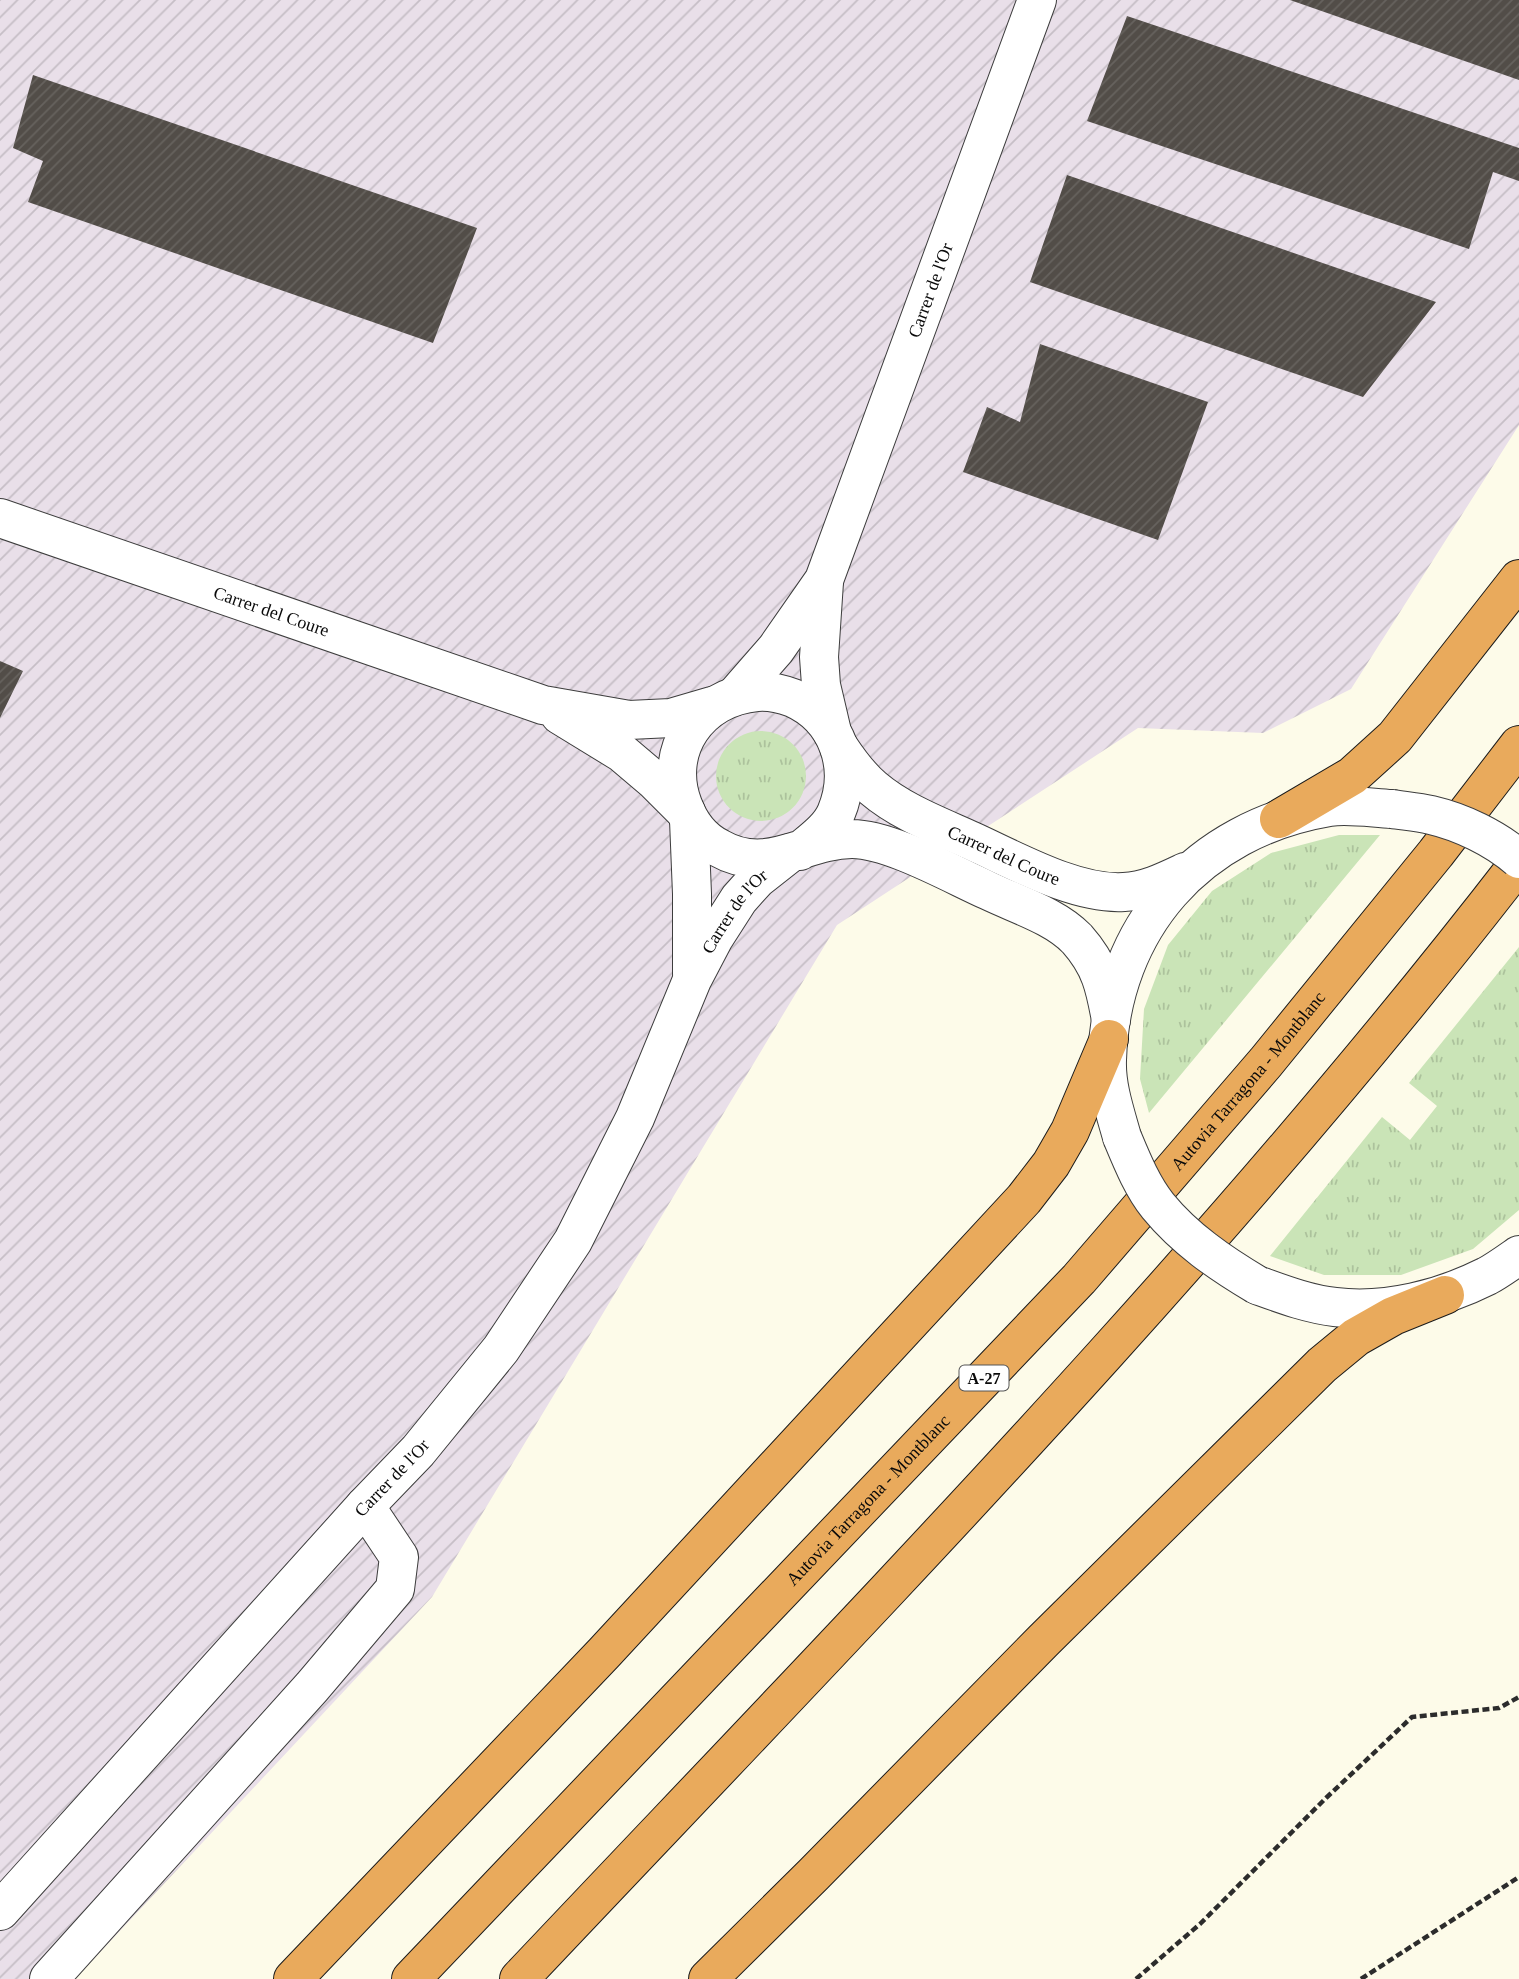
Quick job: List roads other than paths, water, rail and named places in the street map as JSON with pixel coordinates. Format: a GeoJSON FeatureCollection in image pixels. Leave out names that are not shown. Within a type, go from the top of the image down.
{"type":"FeatureCollection","features":[{"type":"Feature","properties":{"kind":"highway"},"geometry":{"type":"LineString","coordinates":[[1279,820],[1352,776],[1395,737],[1519,579]]}},
{"type":"Feature","properties":{"kind":"highway","name":"Autovia Tarragona - Montblanc"},"geometry":{"type":"LineString","coordinates":[[411,1979],[1079,1279],[1266,1062],[1436,853],[1519,745]]}},
{"type":"Feature","properties":{"kind":"highway"},"geometry":{"type":"LineString","coordinates":[[519,1979],[1097,1364],[1345,1079],[1472,924],[1519,861]]}},
{"type":"Feature","properties":{"kind":"highway"},"geometry":{"type":"LineString","coordinates":[[293,1979],[604,1653],[1024,1199],[1051,1164],[1070,1131],[1110,1030]]}},
{"type":"Feature","properties":{"kind":"highway"},"geometry":{"type":"LineString","coordinates":[[708,1979],[1033,1651],[1322,1365],[1356,1337],[1394,1316],[1445,1295]]}},
{"type":"Feature","properties":{"kind":"street","name":"Carrer de l'Or"},"geometry":{"type":"LineString","coordinates":[[724,701],[776,649],[824,580],[1037,0]]}},
{"type":"Feature","properties":{"kind":"street","name":"Carrer del Coure"},"geometry":{"type":"LineString","coordinates":[[0,518],[543,705],[629,720],[671,718],[724,701]]}},
{"type":"Feature","properties":{"kind":"street","name":"Carrer de l'Or"},"geometry":{"type":"LineString","coordinates":[[824,580],[818,657],[821,685],[836,739]]}},
{"type":"Feature","properties":{"kind":"street"},"geometry":{"type":"LineString","coordinates":[[795,852],[821,833],[835,815],[844,790],[844,764],[836,739],[823,720],[805,704],[783,695],[759,691],[724,701],[693,724],[681,747],[676,772],[679,794],[687,816],[710,842],[736,856],[756,860],[795,852],[830,840],[854,839],[880,844],[913,856],[1052,921],[1075,938],[1094,962],[1105,986],[1110,1030]]}},
{"type":"Feature","properties":{"kind":"street","name":"Carrer del Coure"},"geometry":{"type":"LineString","coordinates":[[543,705],[622,753],[654,780],[687,816]]}},
{"type":"Feature","properties":{"kind":"street","name":"Carrer del Coure"},"geometry":{"type":"LineString","coordinates":[[836,739],[856,772],[896,804],[1055,878],[1097,890],[1125,892],[1152,887],[1194,868]]}},
{"type":"Feature","properties":{"kind":"street"},"geometry":{"type":"LineString","coordinates":[[1519,861],[1510,851],[1473,829],[1431,814],[1392,809],[1331,807],[1279,820],[1240,836],[1194,868],[1159,903],[1140,932],[1122,975],[1110,1030],[1107,1061],[1110,1094],[1122,1137],[1157,1204],[1185,1235],[1221,1263],[1256,1285],[1293,1298],[1335,1307],[1380,1308],[1445,1295],[1489,1275],[1519,1255]]}},
{"type":"Feature","properties":{"kind":"street","name":"Carrer de l'Or"},"geometry":{"type":"LineString","coordinates":[[687,816],[692,894],[692,980]]}},
{"type":"Feature","properties":{"kind":"street","name":"Carrer de l'Or"},"geometry":{"type":"LineString","coordinates":[[0,1911],[365,1506],[418,1451],[502,1349],[573,1241],[635,1118],[692,980],[714,938],[739,899],[757,879],[795,852]]}},
{"type":"Feature","properties":{"kind":"street"},"geometry":{"type":"LineString","coordinates":[[49,1979],[312,1687],[395,1589],[399,1557],[365,1506]]}}]}
